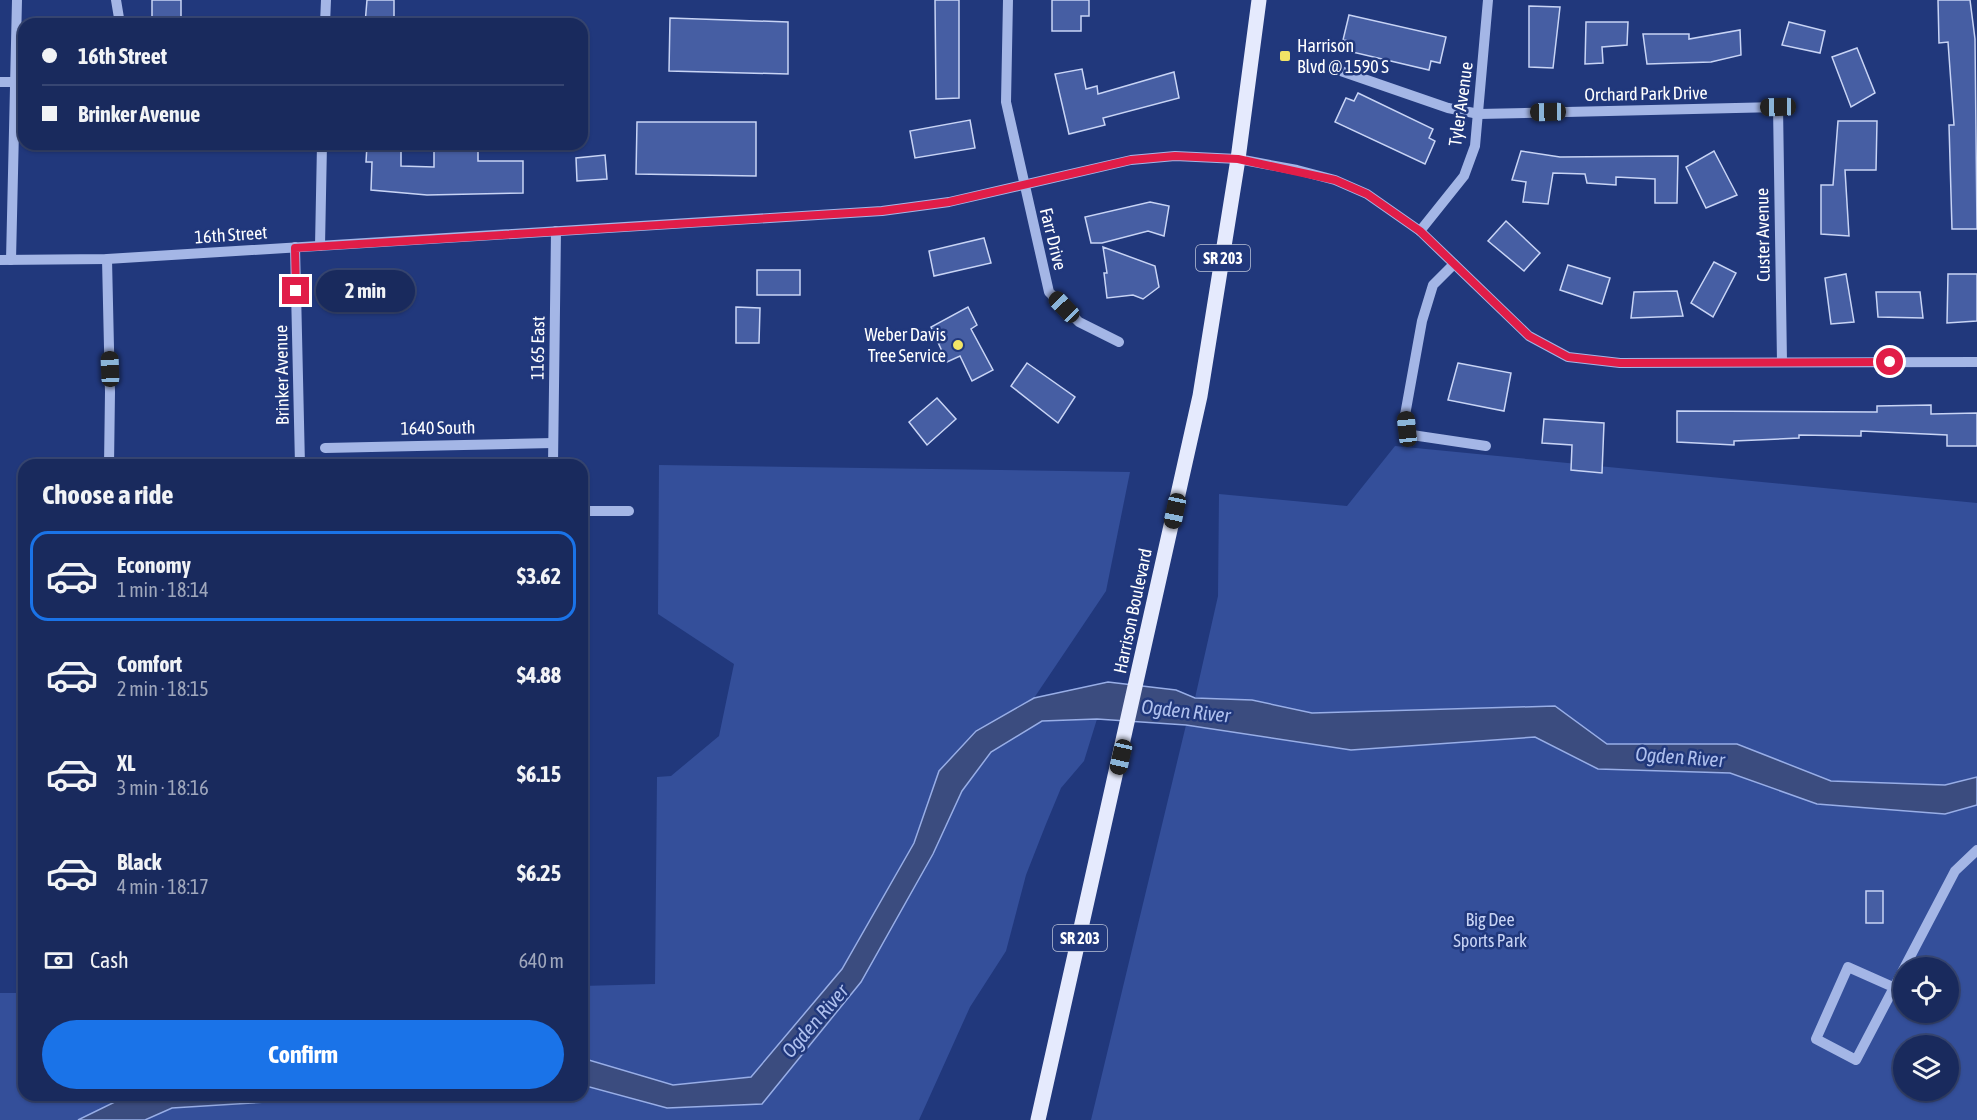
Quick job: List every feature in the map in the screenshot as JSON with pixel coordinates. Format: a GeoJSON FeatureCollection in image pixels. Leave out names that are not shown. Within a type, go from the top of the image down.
{"type":"FeatureCollection","features":[{"type":"Feature","properties":{"kind":"main road","name":"Harrison Boulevard"},"geometry":{"type":"LineString","coordinates":[[1038,1120],[1200,396],[1238,159],[1259,0]]}},
{"type":"Feature","properties":{"kind":"street"},"geometry":{"type":"LineString","coordinates":[[6,260],[17,0]]}},
{"type":"Feature","properties":{"kind":"street"},"geometry":{"type":"LineString","coordinates":[[116,0],[119,18]]}},
{"type":"Feature","properties":{"kind":"street"},"geometry":{"type":"LineString","coordinates":[[325,18],[326,0]]}},
{"type":"Feature","properties":{"kind":"street","name":"Farr Drive"},"geometry":{"type":"LineString","coordinates":[[1008,0],[1006,102],[1049,292],[1079,322],[1119,342]]}},
{"type":"Feature","properties":{"kind":"street","name":"Tyler Avenue"},"geometry":{"type":"LineString","coordinates":[[1420,231],[1464,176],[1475,146],[1488,0]]}},
{"type":"Feature","properties":{"kind":"street","name":"Orchard Park Drive"},"geometry":{"type":"LineString","coordinates":[[1332,69],[1448,108],[1479,114],[1778,107]]}},
{"type":"Feature","properties":{"kind":"street"},"geometry":{"type":"LineString","coordinates":[[0,82],[15,82]]}},
{"type":"Feature","properties":{"kind":"street","name":"Custer Avenue"},"geometry":{"type":"LineString","coordinates":[[1778,107],[1782,362]]}},
{"type":"Feature","properties":{"kind":"street"},"geometry":{"type":"LineString","coordinates":[[320,246],[322,150]]}},
{"type":"Feature","properties":{"kind":"street","name":"16th Street"},"geometry":{"type":"LineString","coordinates":[[6,260],[107,260],[882,211],[949,202],[1131,160],[1175,156],[1238,159],[1335,180],[1367,194],[1420,231],[1529,336],[1568,357],[1620,363],[1977,362]]}},
{"type":"Feature","properties":{"kind":"street","name":"1165 East"},"geometry":{"type":"LineString","coordinates":[[553,459],[556,231]]}},
{"type":"Feature","properties":{"kind":"street","name":"Brinker Avenue"},"geometry":{"type":"LineString","coordinates":[[295,248],[300,459]]}},
{"type":"Feature","properties":{"kind":"street"},"geometry":{"type":"LineString","coordinates":[[107,260],[110,459]]}},
{"type":"Feature","properties":{"kind":"street"},"geometry":{"type":"LineString","coordinates":[[1454,264],[1433,285],[1422,321],[1406,415],[1407,429],[1412,435],[1486,446]]}},
{"type":"Feature","properties":{"kind":"street","name":"1640 South"},"geometry":{"type":"LineString","coordinates":[[325,448],[553,443]]}},
{"type":"Feature","properties":{"kind":"street"},"geometry":{"type":"LineString","coordinates":[[588,511],[629,511]]}},
{"type":"Feature","properties":{"kind":"street"},"geometry":{"type":"LineString","coordinates":[[1909,957],[1955,870],[1977,850]]}},
{"type":"Feature","properties":{"kind":"street"},"geometry":{"type":"LineString","coordinates":[[1848,967],[1893,987],[1857,1060],[1816,1039],[1848,967]]}},
{"type":"Feature","properties":{"kind":"green space"},"geometry":{"type":"Polygon","coordinates":[[[1395,446],[1977,503],[1977,777],[1945,785],[1831,781],[1737,744],[1607,744],[1555,706],[1312,713],[1252,700],[1195,698],[1218,596],[1219,494],[1347,506],[1395,446]]]}},
{"type":"Feature","properties":{"kind":"green space"},"geometry":{"type":"Polygon","coordinates":[[[659,465],[1130,472],[1106,591],[1034,698],[976,730],[939,771],[914,843],[842,969],[751,1077],[673,1085],[588,1060],[588,986],[655,984],[657,777],[671,776],[719,736],[734,664],[658,614],[659,465]]]}},
{"type":"Feature","properties":{"kind":"green space"},"geometry":{"type":"Polygon","coordinates":[[[1097,719],[1084,761],[1061,788],[1046,824],[1026,875],[1006,951],[970,1007],[919,1120],[145,1120],[172,1108],[283,1101],[588,1101],[588,1087],[667,1108],[762,1104],[933,854],[962,791],[991,752],[1042,721],[1097,719]]]}},
{"type":"Feature","properties":{"kind":"green space","name":"Big Dee Sports Park"},"geometry":{"type":"Polygon","coordinates":[[[1186,725],[1351,750],[1535,736],[1598,769],[1730,773],[1817,804],[1945,814],[1977,805],[1977,1120],[1091,1120],[1186,725]]]}},
{"type":"Feature","properties":{"kind":"green space"},"geometry":{"type":"Polygon","coordinates":[[[0,993],[18,993],[18,1101],[117,1101],[78,1120],[0,1120],[0,993]]]}},
{"type":"Feature","properties":{"kind":"water","name":"Ogden River"},"geometry":{"type":"Polygon","coordinates":[[[1108,682],[1176,690],[1195,698],[1252,700],[1312,713],[1555,706],[1607,744],[1737,744],[1831,781],[1945,785],[1977,777],[1977,805],[1945,814],[1817,804],[1730,773],[1598,769],[1535,737],[1351,750],[1186,725],[1097,719],[1042,721],[991,752],[962,791],[933,854],[861,982],[762,1104],[667,1108],[588,1087],[588,1060],[673,1085],[751,1077],[842,969],[914,843],[939,771],[976,731],[1034,698],[1108,682]]]}},
{"type":"Feature","properties":{"kind":"water"},"geometry":{"type":"Polygon","coordinates":[[[117,1101],[283,1101],[172,1108],[145,1120],[78,1120],[117,1101]]]}},
{"type":"Feature","properties":{"kind":"building"},"geometry":{"type":"Polygon","coordinates":[[[152,0],[181,0],[181,18],[152,18],[152,0]]]}},
{"type":"Feature","properties":{"kind":"building"},"geometry":{"type":"Polygon","coordinates":[[[367,0],[394,0],[394,18],[366,18],[367,0]]]}},
{"type":"Feature","properties":{"kind":"building"},"geometry":{"type":"Polygon","coordinates":[[[935,0],[959,0],[959,98],[936,99],[935,0]]]}},
{"type":"Feature","properties":{"kind":"building"},"geometry":{"type":"Polygon","coordinates":[[[1052,0],[1089,0],[1089,16],[1081,16],[1081,31],[1052,31],[1052,0]]]}},
{"type":"Feature","properties":{"kind":"building"},"geometry":{"type":"Polygon","coordinates":[[[1938,0],[1970,0],[1975,39],[1977,229],[1952,229],[1949,125],[1954,125],[1948,42],[1939,43],[1938,0]]]}},
{"type":"Feature","properties":{"kind":"building"},"geometry":{"type":"Polygon","coordinates":[[[1529,6],[1560,7],[1553,68],[1529,67],[1529,6]]]}},
{"type":"Feature","properties":{"kind":"building"},"geometry":{"type":"Polygon","coordinates":[[[1349,15],[1446,37],[1440,63],[1431,61],[1429,70],[1348,51],[1350,41],[1343,40],[1349,15]]]}},
{"type":"Feature","properties":{"kind":"building"},"geometry":{"type":"Polygon","coordinates":[[[670,18],[788,22],[788,74],[669,71],[670,18]]]}},
{"type":"Feature","properties":{"kind":"building"},"geometry":{"type":"Polygon","coordinates":[[[1586,22],[1628,22],[1627,45],[1602,47],[1603,63],[1585,64],[1586,22]]]}},
{"type":"Feature","properties":{"kind":"building"},"geometry":{"type":"Polygon","coordinates":[[[1789,22],[1825,31],[1820,53],[1782,45],[1789,22]]]}},
{"type":"Feature","properties":{"kind":"building"},"geometry":{"type":"Polygon","coordinates":[[[1740,30],[1741,55],[1711,62],[1647,64],[1643,34],[1689,34],[1689,39],[1740,30]]]}},
{"type":"Feature","properties":{"kind":"building"},"geometry":{"type":"Polygon","coordinates":[[[1857,48],[1875,93],[1851,107],[1832,57],[1857,48]]]}},
{"type":"Feature","properties":{"kind":"building"},"geometry":{"type":"Polygon","coordinates":[[[1082,69],[1086,89],[1097,86],[1098,94],[1174,72],[1179,98],[1103,118],[1105,125],[1069,134],[1055,74],[1082,69]]]}},
{"type":"Feature","properties":{"kind":"building"},"geometry":{"type":"Polygon","coordinates":[[[1358,93],[1433,129],[1429,138],[1435,141],[1425,164],[1335,122],[1346,98],[1354,101],[1358,93]]]}},
{"type":"Feature","properties":{"kind":"building"},"geometry":{"type":"Polygon","coordinates":[[[970,120],[975,148],[915,158],[910,131],[970,120]]]}},
{"type":"Feature","properties":{"kind":"building"},"geometry":{"type":"Polygon","coordinates":[[[1838,121],[1877,121],[1876,170],[1845,170],[1849,236],[1821,234],[1821,185],[1833,185],[1838,121]]]}},
{"type":"Feature","properties":{"kind":"building"},"geometry":{"type":"Polygon","coordinates":[[[637,122],[756,122],[756,176],[636,174],[637,122]]]}},
{"type":"Feature","properties":{"kind":"building"},"geometry":{"type":"Polygon","coordinates":[[[367,150],[401,150],[401,166],[434,167],[434,150],[478,151],[478,161],[523,161],[523,193],[427,195],[371,190],[372,162],[366,162],[367,150]]]}},
{"type":"Feature","properties":{"kind":"building"},"geometry":{"type":"Polygon","coordinates":[[[1521,151],[1560,157],[1678,156],[1677,203],[1655,203],[1655,179],[1616,177],[1616,185],[1587,183],[1585,174],[1553,173],[1548,204],[1523,202],[1526,182],[1512,180],[1521,151]]]}},
{"type":"Feature","properties":{"kind":"building"},"geometry":{"type":"Polygon","coordinates":[[[1714,151],[1737,195],[1706,208],[1686,167],[1714,151]]]}},
{"type":"Feature","properties":{"kind":"building"},"geometry":{"type":"Polygon","coordinates":[[[605,155],[607,179],[577,181],[576,158],[605,155]]]}},
{"type":"Feature","properties":{"kind":"building"},"geometry":{"type":"Polygon","coordinates":[[[1150,202],[1169,206],[1164,236],[1148,231],[1102,243],[1091,243],[1085,217],[1150,202]]]}},
{"type":"Feature","properties":{"kind":"building"},"geometry":{"type":"Polygon","coordinates":[[[1506,221],[1540,253],[1524,271],[1488,241],[1506,221]]]}},
{"type":"Feature","properties":{"kind":"building"},"geometry":{"type":"Polygon","coordinates":[[[984,238],[991,263],[934,276],[929,251],[984,238]]]}},
{"type":"Feature","properties":{"kind":"building"},"geometry":{"type":"Polygon","coordinates":[[[1103,247],[1155,266],[1159,287],[1143,299],[1133,295],[1107,298],[1104,273],[1107,273],[1103,247]]]}},
{"type":"Feature","properties":{"kind":"building"},"geometry":{"type":"Polygon","coordinates":[[[1714,262],[1736,273],[1713,317],[1691,303],[1714,262]]]}},
{"type":"Feature","properties":{"kind":"building"},"geometry":{"type":"Polygon","coordinates":[[[1568,265],[1610,278],[1602,304],[1560,290],[1568,265]]]}},
{"type":"Feature","properties":{"kind":"building"},"geometry":{"type":"Polygon","coordinates":[[[757,270],[800,270],[800,295],[757,295],[757,270]]]}},
{"type":"Feature","properties":{"kind":"building"},"geometry":{"type":"Polygon","coordinates":[[[1846,274],[1854,322],[1831,324],[1825,278],[1846,274]]]}},
{"type":"Feature","properties":{"kind":"building"},"geometry":{"type":"Polygon","coordinates":[[[1948,274],[1977,274],[1977,321],[1947,323],[1948,274]]]}},
{"type":"Feature","properties":{"kind":"building"},"geometry":{"type":"Polygon","coordinates":[[[1677,291],[1683,316],[1631,318],[1634,292],[1677,291]]]}},
{"type":"Feature","properties":{"kind":"building"},"geometry":{"type":"Polygon","coordinates":[[[1876,292],[1920,292],[1923,318],[1878,317],[1876,292]]]}},
{"type":"Feature","properties":{"kind":"building"},"geometry":{"type":"Polygon","coordinates":[[[736,307],[760,308],[759,343],[736,343],[736,307]]]}},
{"type":"Feature","properties":{"kind":"building","name":"Weber Davis Tree Service"},"geometry":{"type":"Polygon","coordinates":[[[968,307],[977,325],[971,329],[993,370],[972,381],[960,356],[947,362],[931,327],[968,307]]]}},
{"type":"Feature","properties":{"kind":"building"},"geometry":{"type":"Polygon","coordinates":[[[1027,363],[1075,397],[1058,423],[1011,386],[1027,363]]]}},
{"type":"Feature","properties":{"kind":"building"},"geometry":{"type":"Polygon","coordinates":[[[1458,363],[1511,373],[1504,411],[1448,400],[1458,363]]]}},
{"type":"Feature","properties":{"kind":"building"},"geometry":{"type":"Polygon","coordinates":[[[937,398],[956,419],[927,445],[909,422],[937,398]]]}},
{"type":"Feature","properties":{"kind":"building"},"geometry":{"type":"Polygon","coordinates":[[[1931,405],[1931,414],[1977,413],[1977,446],[1947,446],[1947,435],[1861,431],[1861,436],[1799,435],[1799,438],[1734,441],[1734,445],[1677,442],[1677,411],[1877,412],[1877,406],[1931,405]]]}},
{"type":"Feature","properties":{"kind":"building"},"geometry":{"type":"Polygon","coordinates":[[[1544,419],[1604,423],[1602,473],[1571,470],[1572,445],[1542,443],[1544,419]]]}},
{"type":"Feature","properties":{"kind":"building"},"geometry":{"type":"Polygon","coordinates":[[[1866,891],[1883,891],[1883,923],[1866,923],[1866,891]]]}},
{"type":"Feature","properties":{"kind":"place","name":"Harrison Blvd @ 1590 S"},"geometry":{"type":"Point","coordinates":[1285,56]}},
{"type":"Feature","properties":{"kind":"place","name":"Weber Davis Tree Service"},"geometry":{"type":"Point","coordinates":[958,345]}},
{"type":"Feature","properties":{"kind":"route"},"geometry":{"type":"LineString","coordinates":[[296,291],[295,248],[882,211],[949,202],[1131,160],[1175,156],[1238,159],[1297,170],[1335,180],[1367,194],[1420,231],[1529,336],[1568,357],[1620,363],[1890,362]]}}]}
